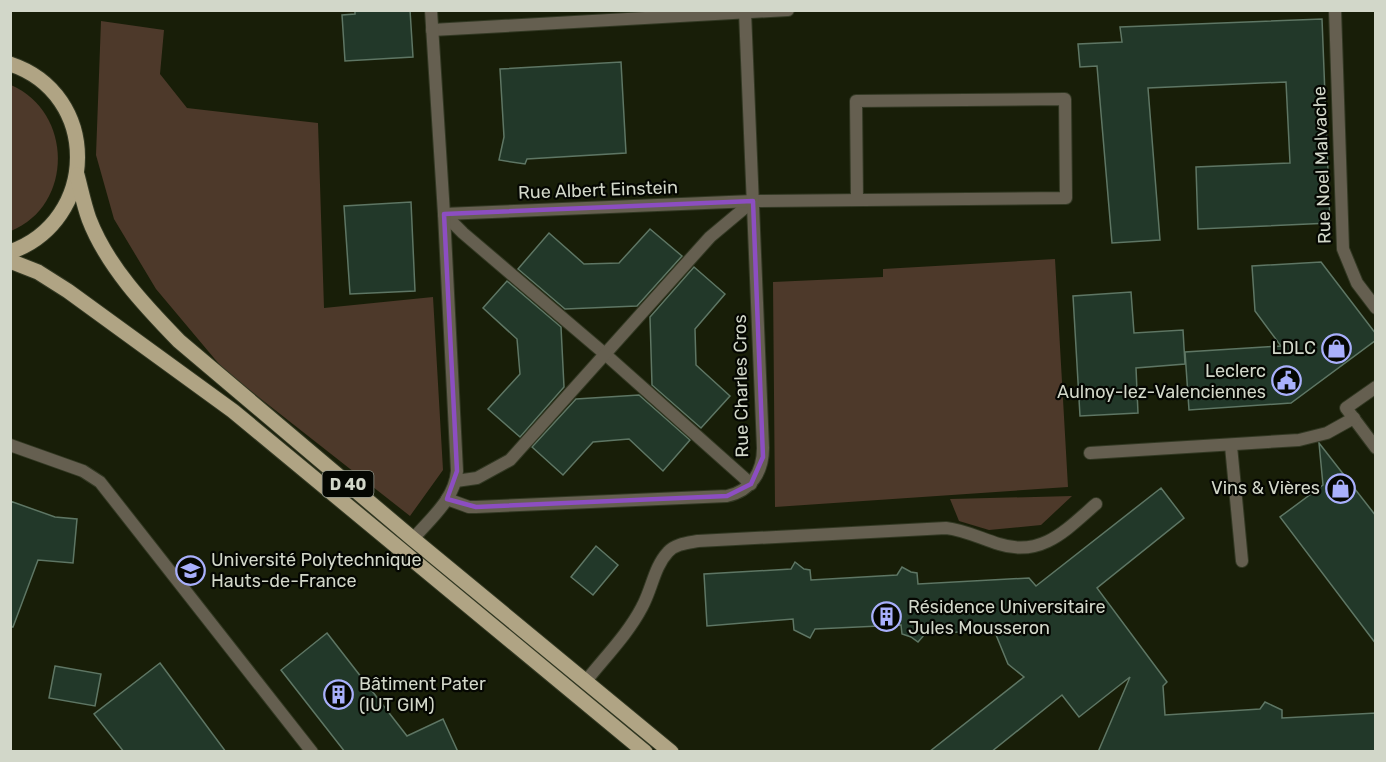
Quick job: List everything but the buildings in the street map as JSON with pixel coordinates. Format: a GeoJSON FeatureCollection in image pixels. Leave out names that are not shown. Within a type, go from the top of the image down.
{"type":"FeatureCollection","features":[{"type":"Feature","properties":{"kind":"main road"},"geometry":{"type":"LineString","coordinates":[[10,64],[25,70],[57,96],[75,134],[78,154],[77,175],[68,203],[57,220],[35,240],[10,252]]}},
{"type":"Feature","properties":{"kind":"main road","name":"D 40"},"geometry":{"type":"LineString","coordinates":[[77,175],[90,220],[117,269],[161,322],[199,359],[671,752]]}},
{"type":"Feature","properties":{"kind":"main road","name":"D 40"},"geometry":{"type":"LineString","coordinates":[[10,261],[38,272],[88,305],[242,418],[645,752]]}},
{"type":"Feature","properties":{"kind":"street"},"geometry":{"type":"LineString","coordinates":[[413,539],[447,499],[456,481],[444,214],[431,10]]}},
{"type":"Feature","properties":{"kind":"street"},"geometry":{"type":"LineString","coordinates":[[432,30],[788,10]]}},
{"type":"Feature","properties":{"kind":"street","name":"Rue Noel Malvache"},"geometry":{"type":"LineString","coordinates":[[1335,10],[1342,243],[1351,272],[1376,308]]}},
{"type":"Feature","properties":{"kind":"street","name":"Rue Charles Cros"},"geometry":{"type":"LineString","coordinates":[[447,499],[461,505],[476,507],[727,496],[744,490],[757,475],[763,457],[745,12]]}},
{"type":"Feature","properties":{"kind":"street","name":"Rue Albert Einstein"},"geometry":{"type":"LineString","coordinates":[[444,214],[753,201],[1066,198],[1065,99],[856,101],[857,200]]}},
{"type":"Feature","properties":{"kind":"street"},"geometry":{"type":"LineString","coordinates":[[456,481],[477,478],[510,460],[710,237],[753,201]]}},
{"type":"Feature","properties":{"kind":"street"},"geometry":{"type":"LineString","coordinates":[[444,214],[751,484]]}},
{"type":"Feature","properties":{"kind":"street"},"geometry":{"type":"LineString","coordinates":[[1376,387],[1346,408],[1376,448]]}},
{"type":"Feature","properties":{"kind":"street"},"geometry":{"type":"LineString","coordinates":[[1090,453],[1231,446],[1314,438],[1354,418]]}},
{"type":"Feature","properties":{"kind":"street"},"geometry":{"type":"LineString","coordinates":[[10,445],[83,471],[100,482],[312,752]]}},
{"type":"Feature","properties":{"kind":"street"},"geometry":{"type":"LineString","coordinates":[[1231,446],[1242,561]]}},
{"type":"Feature","properties":{"kind":"street"},"geometry":{"type":"LineString","coordinates":[[586,681],[637,616],[662,559],[673,547],[680,544],[698,541],[946,528],[958,529],[1002,545],[1036,547],[1057,537],[1096,504]]}},
{"type":"Feature","properties":{"kind":"highlighted area"},"geometry":{"type":"Polygon","coordinates":[[[753,201],[763,457],[751,484],[727,496],[476,507],[447,499],[457,471],[444,214],[753,201]]]}},
{"type":"Feature","properties":{"kind":"shaded area"},"geometry":{"type":"Polygon","coordinates":[[[101,21],[164,30],[160,74],[187,108],[318,123],[324,308],[433,297],[443,470],[410,516],[224,370],[156,289],[114,219],[96,155],[101,21]]]}},
{"type":"Feature","properties":{"kind":"shaded area"},"geometry":{"type":"Polygon","coordinates":[[[11,85],[31,98],[46,116],[55,136],[58,158],[55,180],[46,201],[32,218],[11,231],[11,85]]]}},
{"type":"Feature","properties":{"kind":"shaded area"},"geometry":{"type":"Polygon","coordinates":[[[1055,259],[1068,487],[775,507],[773,282],[883,277],[883,269],[1055,259]]]}},
{"type":"Feature","properties":{"kind":"shaded area"},"geometry":{"type":"Polygon","coordinates":[[[1072,496],[1041,525],[989,530],[959,521],[950,499],[1072,496]]]}},
{"type":"Feature","properties":{"kind":"place","name":"LDLC"},"geometry":{"type":"Point","coordinates":[1337,348]}},
{"type":"Feature","properties":{"kind":"place","name":"Leclerc Aulnoy-lez-Valenciennes"},"geometry":{"type":"Point","coordinates":[1287,381]}},
{"type":"Feature","properties":{"kind":"place","name":"Vins & Vières"},"geometry":{"type":"Point","coordinates":[1341,488]}},
{"type":"Feature","properties":{"kind":"place","name":"Université Polytechnique Hauts-de-France"},"geometry":{"type":"Point","coordinates":[190,570]}},
{"type":"Feature","properties":{"kind":"place","name":"Résidence Universitaire Jules Mousseron"},"geometry":{"type":"Point","coordinates":[887,617]}},
{"type":"Feature","properties":{"kind":"place","name":"Bâtiment Pater (IUT GIM)"},"geometry":{"type":"Point","coordinates":[338,694]}}]}
